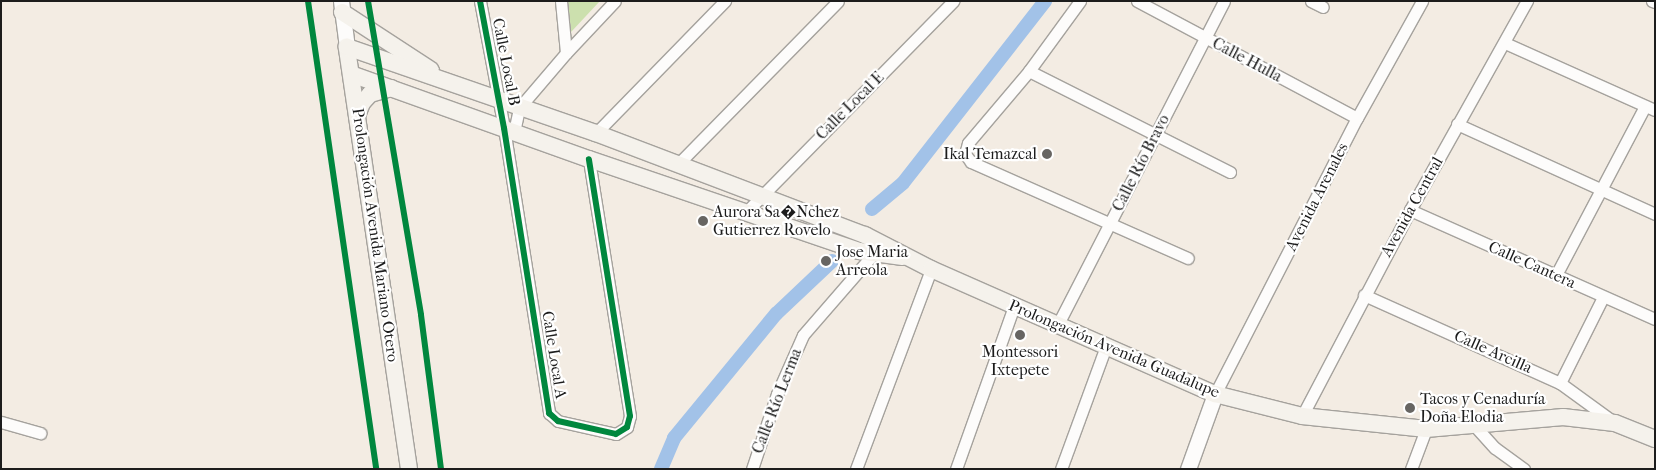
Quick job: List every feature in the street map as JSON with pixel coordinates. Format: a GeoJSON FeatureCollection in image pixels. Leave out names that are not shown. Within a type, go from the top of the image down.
{"type":"FeatureCollection","features":[{"type":"Feature","properties":{"kind":"main road"},"geometry":{"type":"LineString","coordinates":[[341,6],[452,84]]}},
{"type":"Feature","properties":{"kind":"main road","name":"Prolongación Avenida Guadalupe"},"geometry":{"type":"LineString","coordinates":[[347,47],[596,133],[763,194],[878,248]]}},
{"type":"Feature","properties":{"kind":"main road","name":"Prolongación Avenida Mariano Otero"},"geometry":{"type":"LineString","coordinates":[[347,47],[409,469]]}},
{"type":"Feature","properties":{"kind":"main road","name":"Prolongación Avenida Guadalupe"},"geometry":{"type":"LineString","coordinates":[[351,74],[588,159],[746,212],[906,257],[1215,394],[1302,416],[1426,429],[1563,416],[1615,423],[1655,440]]}},
{"type":"Feature","properties":{"kind":"main road"},"geometry":{"type":"LineString","coordinates":[[357,116],[362,103],[370,94],[391,88]]}},
{"type":"Feature","properties":{"kind":"street","name":"Calle Local B"},"geometry":{"type":"LineString","coordinates":[[480,1],[499,100],[509,130]]}},
{"type":"Feature","properties":{"kind":"street"},"geometry":{"type":"LineString","coordinates":[[561,1],[566,53]]}},
{"type":"Feature","properties":{"kind":"street"},"geometry":{"type":"LineString","coordinates":[[509,130],[520,108],[566,53],[615,1]]}},
{"type":"Feature","properties":{"kind":"street"},"geometry":{"type":"LineString","coordinates":[[596,133],[726,1]]}},
{"type":"Feature","properties":{"kind":"street"},"geometry":{"type":"LineString","coordinates":[[678,164],[838,1]]}},
{"type":"Feature","properties":{"kind":"street","name":"Calle Local E"},"geometry":{"type":"LineString","coordinates":[[746,212],[953,1]]}},
{"type":"Feature","properties":{"kind":"street"},"geometry":{"type":"LineString","coordinates":[[1080,1],[1029,71],[968,143],[965,154],[971,162],[1188,258]]}},
{"type":"Feature","properties":{"kind":"street","name":"Calle Hulla"},"geometry":{"type":"LineString","coordinates":[[1137,1],[1357,118]]}},
{"type":"Feature","properties":{"kind":"street","name":"Calle Río Bravo"},"geometry":{"type":"LineString","coordinates":[[1058,324],[1224,1]]}},
{"type":"Feature","properties":{"kind":"street"},"geometry":{"type":"LineString","coordinates":[[1311,1],[1323,7]]}},
{"type":"Feature","properties":{"kind":"street","name":"Avenida Arenales"},"geometry":{"type":"LineString","coordinates":[[1215,394],[1357,118],[1422,1]]}},
{"type":"Feature","properties":{"kind":"street","name":"Avenida Central"},"geometry":{"type":"LineString","coordinates":[[1302,416],[1364,294],[1526,1]]}},
{"type":"Feature","properties":{"kind":"street","name":"Prolongación Avenida Mariano Otero"},"geometry":{"type":"LineString","coordinates":[[341,6],[347,47]]}},
{"type":"Feature","properties":{"kind":"street"},"geometry":{"type":"LineString","coordinates":[[1505,42],[1650,108],[1601,190],[1556,275]]}},
{"type":"Feature","properties":{"kind":"street"},"geometry":{"type":"LineString","coordinates":[[1029,71],[1230,172]]}},
{"type":"Feature","properties":{"kind":"street"},"geometry":{"type":"LineString","coordinates":[[1457,124],[1655,214]]}},
{"type":"Feature","properties":{"kind":"street","name":"Calle Local A"},"geometry":{"type":"LineString","coordinates":[[509,130],[549,413],[558,421],[616,434],[627,427],[630,416],[588,159]]}},
{"type":"Feature","properties":{"kind":"street","name":"Calle Cantera"},"geometry":{"type":"LineString","coordinates":[[1410,210],[1655,319]]}},
{"type":"Feature","properties":{"kind":"street","name":"Calle Río Lerma"},"geometry":{"type":"LineString","coordinates":[[752,469],[777,394],[803,335],[840,289],[878,248]]}},
{"type":"Feature","properties":{"kind":"street"},"geometry":{"type":"LineString","coordinates":[[856,469],[931,269]]}},
{"type":"Feature","properties":{"kind":"street","name":"Calle Arcilla"},"geometry":{"type":"LineString","coordinates":[[1364,294],[1560,382],[1615,423]]}},
{"type":"Feature","properties":{"kind":"street"},"geometry":{"type":"LineString","coordinates":[[1560,382],[1603,297]]}},
{"type":"Feature","properties":{"kind":"street"},"geometry":{"type":"LineString","coordinates":[[956,469],[1014,306]]}},
{"type":"Feature","properties":{"kind":"street"},"geometry":{"type":"LineString","coordinates":[[1061,469],[1106,346]]}},
{"type":"Feature","properties":{"kind":"street"},"geometry":{"type":"LineString","coordinates":[[1188,469],[1215,394]]}},
{"type":"Feature","properties":{"kind":"street"},"geometry":{"type":"LineString","coordinates":[[1,422],[40,433]]}},
{"type":"Feature","properties":{"kind":"street"},"geometry":{"type":"LineString","coordinates":[[1474,425],[1495,448],[1524,469]]}},
{"type":"Feature","properties":{"kind":"street"},"geometry":{"type":"LineString","coordinates":[[1411,469],[1426,429]]}},
{"type":"Feature","properties":{"kind":"green space"},"geometry":{"type":"Polygon","coordinates":[[[568,1],[600,1],[571,32],[568,1]]]}},
{"type":"Feature","properties":{"kind":"waterway"},"geometry":{"type":"LineString","coordinates":[[872,209],[903,183],[1045,1]]}},
{"type":"Feature","properties":{"kind":"waterway"},"geometry":{"type":"LineString","coordinates":[[661,469],[674,438],[776,314],[832,261]]}},
{"type":"Feature","properties":{"kind":"cycle path"},"geometry":{"type":"LineString","coordinates":[[308,1],[376,469]]}},
{"type":"Feature","properties":{"kind":"cycle path"},"geometry":{"type":"LineString","coordinates":[[368,1],[421,315],[441,469]]}},
{"type":"Feature","properties":{"kind":"cycle path"},"geometry":{"type":"LineString","coordinates":[[480,1],[504,128],[549,413],[558,421],[616,434],[627,427],[630,416],[589,159]]}},
{"type":"Feature","properties":{"kind":"place","name":"Ikal Temazcal"},"geometry":{"type":"Point","coordinates":[1047,154]}},
{"type":"Feature","properties":{"kind":"place","name":"Aurora Sa�Nchez Gutierrez Rovelo"},"geometry":{"type":"Point","coordinates":[703,221]}},
{"type":"Feature","properties":{"kind":"place","name":"Jose Maria Arreola"},"geometry":{"type":"Point","coordinates":[826,261]}},
{"type":"Feature","properties":{"kind":"place","name":"Montessori Ixtepete"},"geometry":{"type":"Point","coordinates":[1020,335]}},
{"type":"Feature","properties":{"kind":"place","name":"Tacos y Cenaduría Doña Elodia"},"geometry":{"type":"Point","coordinates":[1410,408]}}]}
